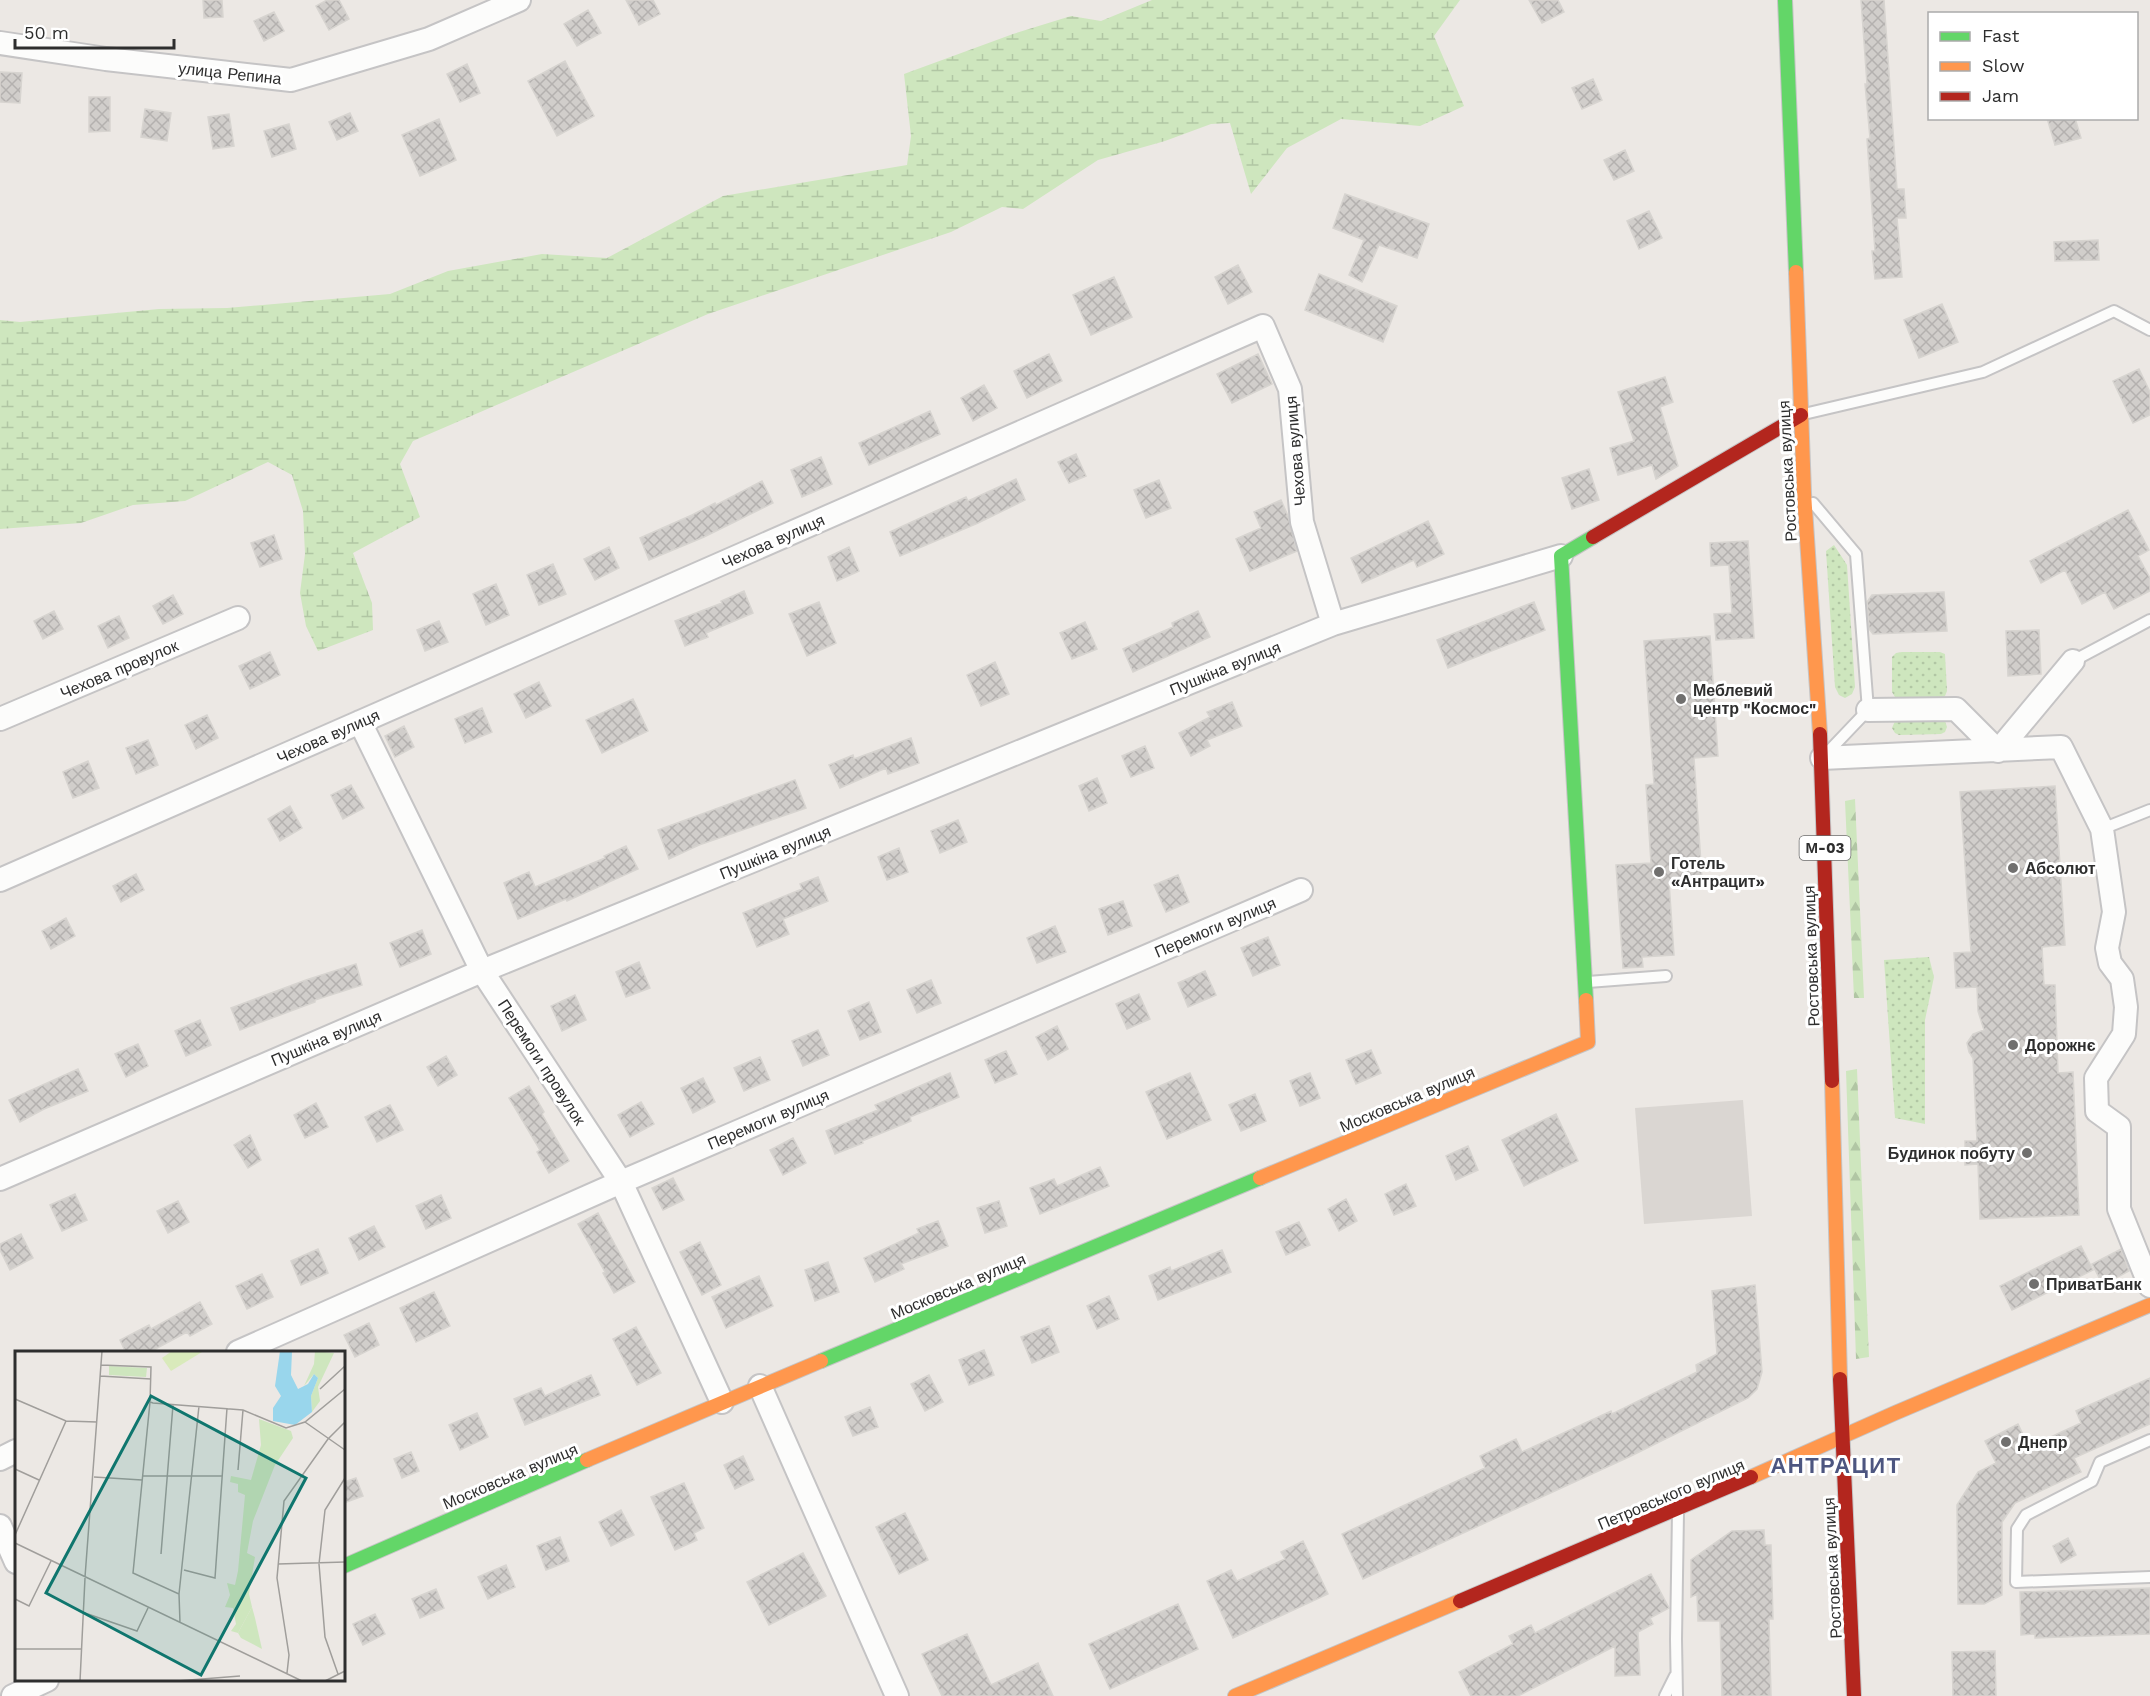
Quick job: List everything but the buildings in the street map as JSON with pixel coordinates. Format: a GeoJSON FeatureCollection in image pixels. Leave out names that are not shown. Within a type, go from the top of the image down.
{"type":"FeatureCollection","features":[{"type":"Feature","properties":{"kind":"main road","name":"Ростовська вулиця"},"geometry":{"type":"LineString","coordinates":[[1785,0],[1804,493],[1822,758],[1842,1437],[1854,1696]]}},
{"type":"Feature","properties":{"kind":"main road"},"geometry":{"type":"LineString","coordinates":[[1584,982],[1561,556],[1801,415]]}},
{"type":"Feature","properties":{"kind":"main road","name":"Московська вулиця"},"geometry":{"type":"LineString","coordinates":[[345,1566],[722,1402],[1588,1042],[1584,982]]}},
{"type":"Feature","properties":{"kind":"main road","name":"Петровського вулиця"},"geometry":{"type":"LineString","coordinates":[[1236,1696],[1678,1509],[2150,1305]]}},
{"type":"Feature","properties":{"kind":"street","name":"улица Репина"},"geometry":{"type":"LineString","coordinates":[[0,43],[105,59],[291,80],[429,39],[519,0]]}},
{"type":"Feature","properties":{"kind":"street","name":"Чехова вулиця"},"geometry":{"type":"LineString","coordinates":[[0,880],[1263,326],[1290,389],[1302,522],[1333,624]]}},
{"type":"Feature","properties":{"kind":"street","name":"Пушкіна вулиця"},"geometry":{"type":"LineString","coordinates":[[0,1179],[482,971],[1333,624],[1561,556]]}},
{"type":"Feature","properties":{"kind":"street","name":"Чехова провулок"},"geometry":{"type":"LineString","coordinates":[[0,719],[238,618]]}},
{"type":"Feature","properties":{"kind":"street"},"geometry":{"type":"LineString","coordinates":[[1998,751],[2073,661]]}},
{"type":"Feature","properties":{"kind":"street"},"geometry":{"type":"LineString","coordinates":[[1868,710],[1956,709],[1998,751]]}},
{"type":"Feature","properties":{"kind":"street","name":"Перемоги провулок"},"geometry":{"type":"LineString","coordinates":[[360,722],[482,971],[621,1182],[722,1402]]}},
{"type":"Feature","properties":{"kind":"street"},"geometry":{"type":"LineString","coordinates":[[1822,758],[2061,747],[2102,829],[2114,912],[2107,948],[2110,963],[2122,980],[2126,1006],[2124,1034],[2096,1078],[2097,1111],[2119,1127],[2119,1209],[2150,1286]]}},
{"type":"Feature","properties":{"kind":"street","name":"Перемоги вулиця"},"geometry":{"type":"LineString","coordinates":[[242,1351],[621,1182],[1300,890]]}},
{"type":"Feature","properties":{"kind":"street"},"geometry":{"type":"LineString","coordinates":[[760,1386],[897,1696]]}},
{"type":"Feature","properties":{"kind":"street"},"geometry":{"type":"LineString","coordinates":[[0,1459],[15,1452]]}},
{"type":"Feature","properties":{"kind":"street"},"geometry":{"type":"LineString","coordinates":[[0,1526],[15,1560]]}},
{"type":"Feature","properties":{"kind":"street"},"geometry":{"type":"LineString","coordinates":[[13,1696],[44,1681]]}},
{"type":"Feature","properties":{"kind":"lane"},"geometry":{"type":"LineString","coordinates":[[1801,415],[1983,372],[2114,311],[2150,330]]}},
{"type":"Feature","properties":{"kind":"lane"},"geometry":{"type":"LineString","coordinates":[[1804,493],[1857,554],[1868,710],[1822,758]]}},
{"type":"Feature","properties":{"kind":"lane"},"geometry":{"type":"LineString","coordinates":[[2073,661],[2150,620]]}},
{"type":"Feature","properties":{"kind":"lane"},"geometry":{"type":"LineString","coordinates":[[2102,829],[2150,810]]}},
{"type":"Feature","properties":{"kind":"lane"},"geometry":{"type":"LineString","coordinates":[[1584,982],[1666,976]]}},
{"type":"Feature","properties":{"kind":"lane"},"geometry":{"type":"LineString","coordinates":[[2150,1440],[2100,1462],[2092,1481],[2026,1515],[2017,1529],[2016,1582],[2150,1577]]}},
{"type":"Feature","properties":{"kind":"lane"},"geometry":{"type":"LineString","coordinates":[[1677,1696],[1678,1509]]}},
{"type":"Feature","properties":{"kind":"lane"},"geometry":{"type":"LineString","coordinates":[[1665,1696],[1676,1673]]}},
{"type":"Feature","properties":{"kind":"green space"},"geometry":{"type":"Polygon","coordinates":[[[1152,0],[1460,0],[1434,36],[1464,106],[1420,126],[1341,119],[1287,148],[1251,194],[1230,123],[1211,124],[1165,141],[1098,160],[1023,209],[1002,207],[951,232],[708,314],[413,441],[400,464],[420,517],[353,553],[372,603],[373,630],[318,651],[306,626],[300,593],[305,554],[303,511],[292,475],[268,462],[185,501],[133,505],[81,523],[0,529],[0,320],[20,322],[159,309],[227,308],[390,294],[448,271],[542,254],[607,258],[723,196],[907,165],[911,136],[904,74],[1013,34],[1071,16],[1101,21],[1152,0]]]}},
{"type":"Feature","properties":{"kind":"green space"},"geometry":{"type":"Polygon","coordinates":[[[1834,545],[1847,565],[1855,687],[1852,694],[1845,698],[1839,695],[1835,687],[1826,551],[1834,545]]]}},
{"type":"Feature","properties":{"kind":"green space"},"geometry":{"type":"Polygon","coordinates":[[[1902,652],[1945,654],[1947,691],[1945,696],[1899,699],[1895,697],[1892,692],[1892,657],[1902,652]]]}},
{"type":"Feature","properties":{"kind":"green space"},"geometry":{"type":"Polygon","coordinates":[[[1940,719],[1945,721],[1947,727],[1941,734],[1899,735],[1892,728],[1895,721],[1940,719]]]}},
{"type":"Feature","properties":{"kind":"green space"},"geometry":{"type":"Polygon","coordinates":[[[1855,799],[1864,998],[1854,998],[1845,801],[1855,799]]]}},
{"type":"Feature","properties":{"kind":"green space"},"geometry":{"type":"Polygon","coordinates":[[[1929,957],[1934,977],[1925,1020],[1925,1124],[1895,1118],[1884,960],[1929,957]]]}},
{"type":"Feature","properties":{"kind":"green space"},"geometry":{"type":"Polygon","coordinates":[[[1857,1069],[1869,1357],[1856,1359],[1846,1071],[1857,1069]]]}},
{"type":"Feature","properties":{"kind":"shaded area"},"geometry":{"type":"Polygon","coordinates":[[[1743,1100],[1752,1216],[1644,1224],[1635,1108],[1743,1100]]]}},
{"type":"Feature","properties":{"kind":"traffic: fast"},"geometry":{"type":"LineString","coordinates":[[1785,0],[1796,272]]}},
{"type":"Feature","properties":{"kind":"traffic: fast"},"geometry":{"type":"LineString","coordinates":[[1586,1000],[1561,556],[1593,537]]}},
{"type":"Feature","properties":{"kind":"traffic: fast"},"geometry":{"type":"LineString","coordinates":[[821,1361],[1260,1178]]}},
{"type":"Feature","properties":{"kind":"traffic: fast"},"geometry":{"type":"LineString","coordinates":[[345,1566],[587,1460]]}},
{"type":"Feature","properties":{"kind":"traffic: slow"},"geometry":{"type":"LineString","coordinates":[[1796,272],[1804,493],[1820,734]]}},
{"type":"Feature","properties":{"kind":"traffic: slow"},"geometry":{"type":"LineString","coordinates":[[1260,1178],[1588,1042],[1586,1000]]}},
{"type":"Feature","properties":{"kind":"traffic: slow"},"geometry":{"type":"LineString","coordinates":[[1832,1081],[1840,1379]]}},
{"type":"Feature","properties":{"kind":"traffic: slow"},"geometry":{"type":"LineString","coordinates":[[1751,1477],[2150,1305]]}},
{"type":"Feature","properties":{"kind":"traffic: slow"},"geometry":{"type":"LineString","coordinates":[[587,1460],[821,1361]]}},
{"type":"Feature","properties":{"kind":"traffic: slow"},"geometry":{"type":"LineString","coordinates":[[1235,1696],[1460,1601]]}},
{"type":"Feature","properties":{"kind":"traffic: jam"},"geometry":{"type":"LineString","coordinates":[[1593,537],[1801,415]]}},
{"type":"Feature","properties":{"kind":"traffic: jam"},"geometry":{"type":"LineString","coordinates":[[1820,734],[1832,1081]]}},
{"type":"Feature","properties":{"kind":"traffic: jam"},"geometry":{"type":"LineString","coordinates":[[1840,1379],[1854,1696]]}},
{"type":"Feature","properties":{"kind":"traffic: jam"},"geometry":{"type":"LineString","coordinates":[[1460,1601],[1751,1477]]}},
{"type":"Feature","properties":{"kind":"place","name":"Меблевий центр \"Космос\""},"geometry":{"type":"Point","coordinates":[1681,699]}},
{"type":"Feature","properties":{"kind":"place","name":"Абсолют"},"geometry":{"type":"Point","coordinates":[2013,868]}},
{"type":"Feature","properties":{"kind":"place","name":"Готель «Антрацит»"},"geometry":{"type":"Point","coordinates":[1659,872]}},
{"type":"Feature","properties":{"kind":"place","name":"Дорожнє"},"geometry":{"type":"Point","coordinates":[2013,1045]}},
{"type":"Feature","properties":{"kind":"place","name":"Будинок побуту"},"geometry":{"type":"Point","coordinates":[2027,1153]}},
{"type":"Feature","properties":{"kind":"place","name":"ПриватБанк"},"geometry":{"type":"Point","coordinates":[2034,1284]}},
{"type":"Feature","properties":{"kind":"place","name":"Днепр"},"geometry":{"type":"Point","coordinates":[2006,1442]}},
{"type":"Feature","properties":{"kind":"district","name":"АНТРАЦИТ"},"geometry":{"type":"Point","coordinates":[1836,1465]}}]}
